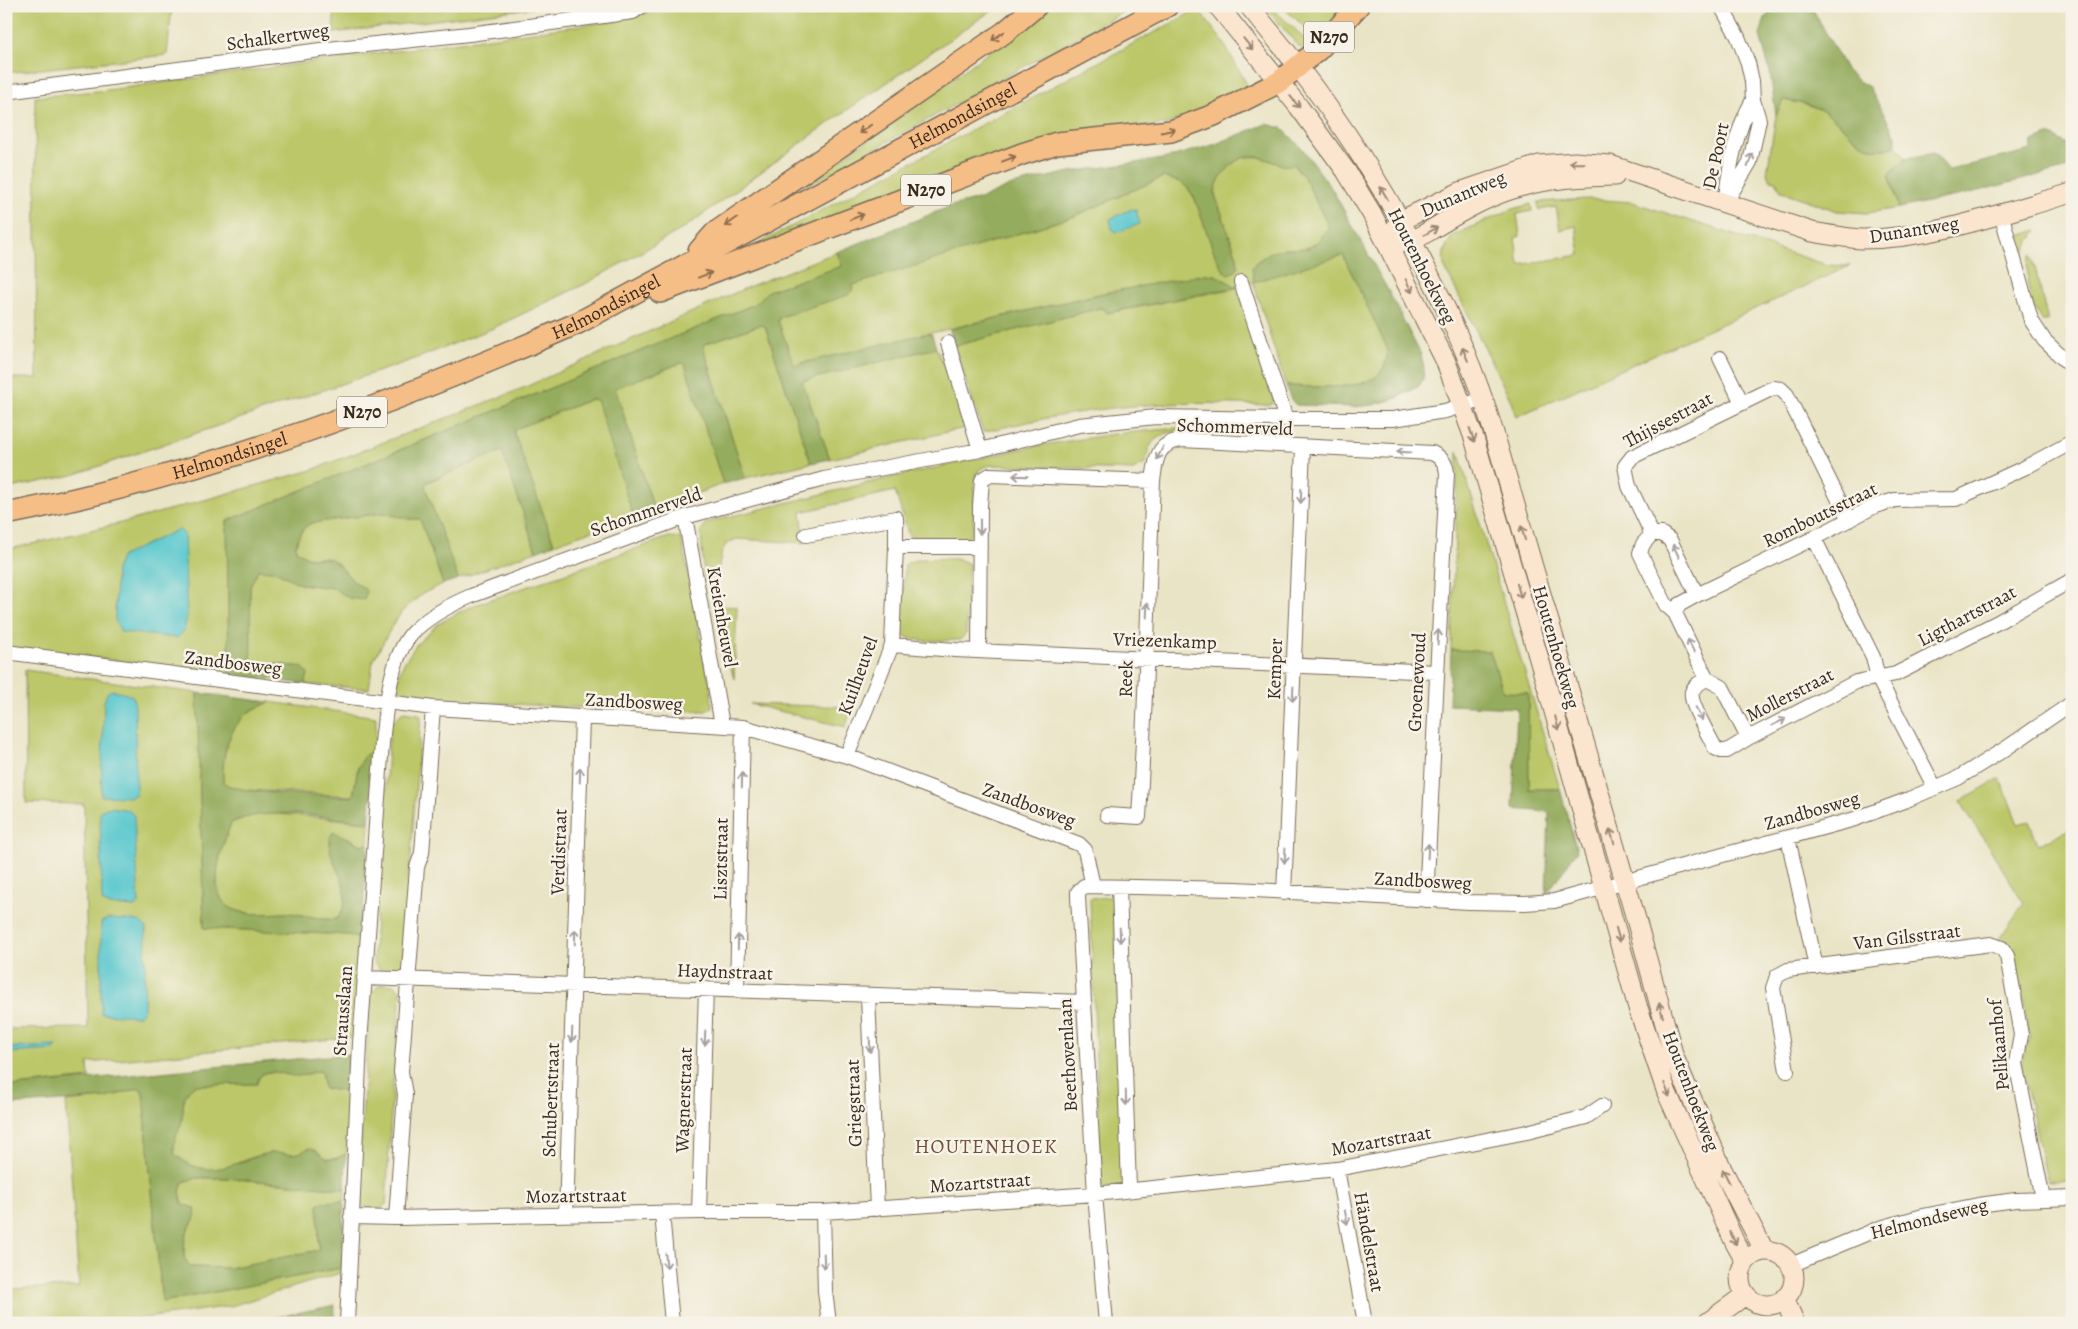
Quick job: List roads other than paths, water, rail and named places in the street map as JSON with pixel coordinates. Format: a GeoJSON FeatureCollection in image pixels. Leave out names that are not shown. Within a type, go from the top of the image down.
{"type":"FeatureCollection","features":[{"type":"Feature","properties":{"kind":"main road","name":"N270"},"geometry":{"type":"LineString","coordinates":[[688,265],[715,233],[1005,32],[1036,6]]}},
{"type":"Feature","properties":{"kind":"main road","name":"Helmondsingel"},"geometry":{"type":"LineString","coordinates":[[6,514],[140,483],[237,455],[342,419],[491,362],[578,324],[1167,6]]}},
{"type":"Feature","properties":{"kind":"main road","name":"N270"},"geometry":{"type":"LineString","coordinates":[[578,324],[1022,154],[1057,143],[1171,131],[1214,115],[1279,82],[1299,67],[1319,49],[1358,6]]}},
{"type":"Feature","properties":{"kind":"street","name":"Schalkertweg"},"geometry":{"type":"LineString","coordinates":[[6,92],[328,49],[469,34],[633,12],[642,6]]}},
{"type":"Feature","properties":{"kind":"street","name":"Houtenhoekweg"},"geometry":{"type":"LineString","coordinates":[[1218,6],[1279,82],[1346,171],[1372,214],[1446,362],[1474,438],[1638,1008],[1667,1093],[1745,1261]]}},
{"type":"Feature","properties":{"kind":"street","name":"Houtenhoekweg"},"geometry":{"type":"LineString","coordinates":[[1249,6],[1299,67],[1363,160],[1400,221],[1448,315],[1484,399],[1626,882],[1674,1057],[1722,1169],[1764,1250]]}},
{"type":"Feature","properties":{"kind":"street","name":"De Poort"},"geometry":{"type":"LineString","coordinates":[[1721,6],[1738,37],[1748,63],[1752,81],[1753,100],[1743,118],[1730,164],[1726,202]]}},
{"type":"Feature","properties":{"kind":"street","name":"Dunantweg"},"geometry":{"type":"LineString","coordinates":[[1385,243],[1400,221],[1460,192],[1539,165],[1575,162],[1610,165],[1812,232],[1860,239],[1925,232],[2072,194]]}},
{"type":"Feature","properties":{"kind":"street","name":"Dunantweg"},"geometry":{"type":"LineString","coordinates":[[1385,243],[1411,242],[1468,209],[1512,189],[1544,181],[1576,177],[1642,175]]}},
{"type":"Feature","properties":{"kind":"street"},"geometry":{"type":"LineString","coordinates":[[2001,213],[2031,320],[2044,340],[2072,368]]}},
{"type":"Feature","properties":{"kind":"street","name":"Schommerveld"},"geometry":{"type":"LineString","coordinates":[[1241,282],[1286,419]]}},
{"type":"Feature","properties":{"kind":"street"},"geometry":{"type":"LineString","coordinates":[[948,343],[980,450]]}},
{"type":"Feature","properties":{"kind":"street","name":"Thijssestraat"},"geometry":{"type":"LineString","coordinates":[[1720,358],[1742,403]]}},
{"type":"Feature","properties":{"kind":"street","name":"Thijssestraat"},"geometry":{"type":"LineString","coordinates":[[1652,534],[1629,486],[1625,466],[1632,457],[1773,388],[1781,389],[1787,395],[1849,520]]}},
{"type":"Feature","properties":{"kind":"street","name":"Schommerveld"},"geometry":{"type":"LineString","coordinates":[[386,702],[393,671],[411,634],[421,624],[448,606],[685,517],[824,480],[980,450],[1079,425],[1156,416],[1393,419],[1462,406],[1484,399]]}},
{"type":"Feature","properties":{"kind":"street","name":"Schommerveld"},"geometry":{"type":"LineString","coordinates":[[1154,481],[1156,462],[1163,446],[1181,440],[1432,454],[1444,461],[1446,467]]}},
{"type":"Feature","properties":{"kind":"street","name":"Romboutsstraat"},"geometry":{"type":"LineString","coordinates":[[1675,612],[1680,605],[1697,595],[1875,506],[1895,500],[1956,499],[2026,467],[2072,442]]}},
{"type":"Feature","properties":{"kind":"street","name":"Kemper"},"geometry":{"type":"LineString","coordinates":[[1284,893],[1303,448]]}},
{"type":"Feature","properties":{"kind":"street","name":"Groenewoud"},"geometry":{"type":"LineString","coordinates":[[1426,900],[1446,467]]}},
{"type":"Feature","properties":{"kind":"street"},"geometry":{"type":"LineString","coordinates":[[979,651],[980,506],[982,480],[990,475],[1154,481]]}},
{"type":"Feature","properties":{"kind":"street","name":"Reek"},"geometry":{"type":"LineString","coordinates":[[1107,815],[1139,817],[1154,481]]}},
{"type":"Feature","properties":{"kind":"street","name":"Kreienheuvel"},"geometry":{"type":"LineString","coordinates":[[685,517],[722,724]]}},
{"type":"Feature","properties":{"kind":"street"},"geometry":{"type":"LineString","coordinates":[[806,535],[896,518],[896,547],[980,547]]}},
{"type":"Feature","properties":{"kind":"street"},"geometry":{"type":"LineString","coordinates":[[1697,595],[1670,540],[1662,534],[1652,534],[1642,544],[1640,553],[1666,605],[1675,612],[1707,679],[1722,687],[1748,738]]}},
{"type":"Feature","properties":{"kind":"street"},"geometry":{"type":"LineString","coordinates":[[1814,538],[1873,658],[1878,678],[1935,788]]}},
{"type":"Feature","properties":{"kind":"street","name":"Kuilheuvel"},"geometry":{"type":"LineString","coordinates":[[847,756],[892,645],[896,547]]}},
{"type":"Feature","properties":{"kind":"street","name":"Ligthartstraat"},"geometry":{"type":"LineString","coordinates":[[1878,678],[1896,674],[1998,622],[2072,580]]}},
{"type":"Feature","properties":{"kind":"street","name":"Vriezenkamp"},"geometry":{"type":"LineString","coordinates":[[892,645],[979,651],[1436,672]]}},
{"type":"Feature","properties":{"kind":"street","name":"Zandbosweg"},"geometry":{"type":"LineString","coordinates":[[6,652],[433,708],[582,718],[722,724],[743,727],[847,756],[1079,844],[1085,850],[1093,886],[1207,888],[1426,900],[1524,903],[1554,900],[1604,888],[1855,819],[1958,778],[1990,759],[2072,703]]}},
{"type":"Feature","properties":{"kind":"street","name":"Mollerstraat"},"geometry":{"type":"LineString","coordinates":[[1707,679],[1697,685],[1692,692],[1693,702],[1715,748],[1721,751],[1727,750],[1856,682],[1878,678]]}},
{"type":"Feature","properties":{"kind":"street","name":"Strausslaan"},"geometry":{"type":"LineString","coordinates":[[348,1323],[351,1217],[364,978],[386,702]]}},
{"type":"Feature","properties":{"kind":"street"},"geometry":{"type":"LineString","coordinates":[[396,1218],[405,1094],[401,1072],[417,867],[422,853],[433,708]]}},
{"type":"Feature","properties":{"kind":"street","name":"Verdistraat"},"geometry":{"type":"LineString","coordinates":[[574,986],[582,718]]}},
{"type":"Feature","properties":{"kind":"street","name":"Lisztstraat"},"geometry":{"type":"LineString","coordinates":[[737,991],[743,727]]}},
{"type":"Feature","properties":{"kind":"street"},"geometry":{"type":"LineString","coordinates":[[1788,838],[1816,967]]}},
{"type":"Feature","properties":{"kind":"street","name":"Beethovenlaan"},"geometry":{"type":"LineString","coordinates":[[1093,886],[1084,886],[1078,892],[1095,1194],[1106,1323]]}},
{"type":"Feature","properties":{"kind":"street"},"geometry":{"type":"LineString","coordinates":[[1119,887],[1129,1189]]}},
{"type":"Feature","properties":{"kind":"street","name":"Van Gilsstraat"},"geometry":{"type":"LineString","coordinates":[[1787,1071],[1773,988],[1777,976],[1788,970],[1991,944],[2002,948]]}},
{"type":"Feature","properties":{"kind":"street","name":"Pelikaanhof"},"geometry":{"type":"LineString","coordinates":[[2002,948],[2007,956],[2021,1035],[2016,1063],[2043,1199]]}},
{"type":"Feature","properties":{"kind":"street","name":"Haydnstraat"},"geometry":{"type":"LineString","coordinates":[[364,978],[1084,1002]]}},
{"type":"Feature","properties":{"kind":"street","name":"Schubertstraat"},"geometry":{"type":"LineString","coordinates":[[566,1215],[574,986]]}},
{"type":"Feature","properties":{"kind":"street","name":"Wagnerstraat"},"geometry":{"type":"LineString","coordinates":[[699,1212],[706,989]]}},
{"type":"Feature","properties":{"kind":"street","name":"Griegstraat"},"geometry":{"type":"LineString","coordinates":[[868,996],[877,1209]]}},
{"type":"Feature","properties":{"kind":"street","name":"Mozartstraat"},"geometry":{"type":"LineString","coordinates":[[351,1217],[823,1212],[1095,1194],[1337,1169],[1527,1132],[1586,1117],[1602,1106]]}},
{"type":"Feature","properties":{"kind":"street","name":"Händelstraat"},"geometry":{"type":"LineString","coordinates":[[1337,1169],[1365,1323]]}},
{"type":"Feature","properties":{"kind":"street","name":"Helmondseweg"},"geometry":{"type":"LineString","coordinates":[[1791,1265],[1880,1228],[1923,1216],[1978,1205],[2016,1200],[2072,1198]]}},
{"type":"Feature","properties":{"kind":"street"},"geometry":{"type":"LineString","coordinates":[[823,1212],[825,1291],[829,1323]]}},
{"type":"Feature","properties":{"kind":"street"},"geometry":{"type":"LineString","coordinates":[[662,1213],[672,1323]]}},
{"type":"Feature","properties":{"kind":"street"},"geometry":{"type":"LineString","coordinates":[[1764,1250],[1781,1254],[1791,1265],[1794,1278],[1791,1292],[1784,1298],[1769,1305],[1757,1303],[1745,1294],[1740,1285],[1740,1272],[1745,1261],[1754,1254],[1764,1250]]}},
{"type":"Feature","properties":{"kind":"street"},"geometry":{"type":"LineString","coordinates":[[1707,1323],[1745,1294]]}},
{"type":"Feature","properties":{"kind":"street"},"geometry":{"type":"LineString","coordinates":[[1784,1298],[1795,1323]]}},
{"type":"Feature","properties":{"kind":"water"},"geometry":{"type":"Polygon","coordinates":[[[1132,209],[1136,210],[1140,224],[1117,232],[1112,229],[1110,219],[1132,209]]]}},
{"type":"Feature","properties":{"kind":"water"},"geometry":{"type":"Polygon","coordinates":[[[179,529],[184,534],[187,616],[184,631],[177,638],[121,632],[115,620],[116,569],[122,556],[179,529]]]}},
{"type":"Feature","properties":{"kind":"water"},"geometry":{"type":"Polygon","coordinates":[[[112,690],[133,696],[135,706],[136,794],[131,797],[101,796],[104,702],[107,693],[112,690]]]}},
{"type":"Feature","properties":{"kind":"water"},"geometry":{"type":"Polygon","coordinates":[[[110,807],[129,810],[134,816],[139,904],[135,907],[107,905],[102,901],[100,811],[110,807]]]}},
{"type":"Feature","properties":{"kind":"water"},"geometry":{"type":"Polygon","coordinates":[[[108,919],[139,921],[146,927],[144,1009],[139,1016],[101,1013],[101,922],[108,919]]]}},
{"type":"Feature","properties":{"kind":"water"},"geometry":{"type":"Polygon","coordinates":[[[58,1046],[54,1050],[6,1053],[6,1048],[58,1046]]]}},
{"type":"Feature","properties":{"kind":"district","name":"HOUTENHOEK"},"geometry":{"type":"Point","coordinates":[986,1146]}}]}
